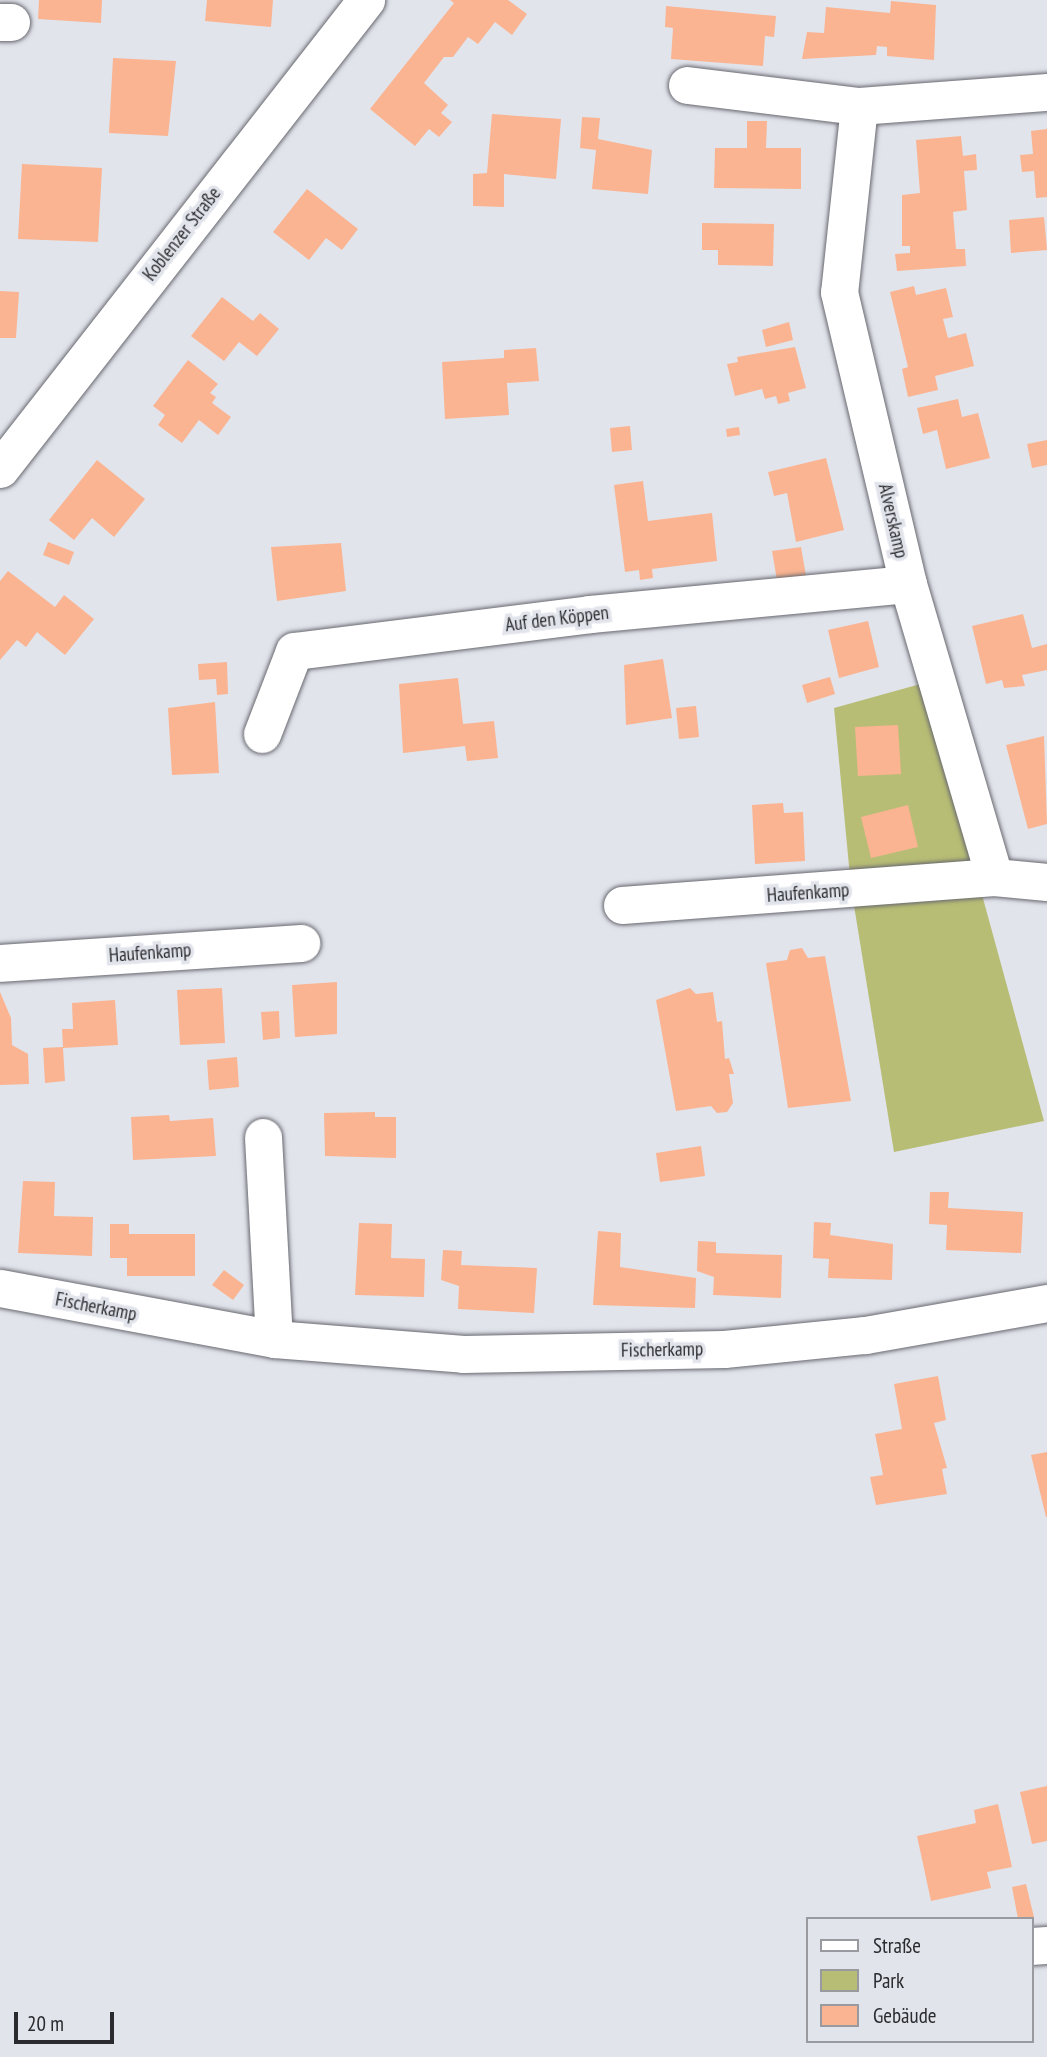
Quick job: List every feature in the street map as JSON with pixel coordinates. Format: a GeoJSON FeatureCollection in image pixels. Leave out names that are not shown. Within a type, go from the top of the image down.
{"type":"FeatureCollection","features":[{"type":"Feature","properties":{"kind":"street","name":"Koblenzer Straße"},"geometry":{"type":"LineString","coordinates":[[0,469],[366,0]]}},
{"type":"Feature","properties":{"kind":"street"},"geometry":{"type":"LineString","coordinates":[[687,85],[859,106],[1047,92]]}},
{"type":"Feature","properties":{"kind":"street","name":"Alverskamp"},"geometry":{"type":"LineString","coordinates":[[859,106],[839,292],[908,584],[994,877]]}},
{"type":"Feature","properties":{"kind":"street","name":"Auf den Köppen"},"geometry":{"type":"LineString","coordinates":[[262,734],[294,651],[590,614],[908,584]]}},
{"type":"Feature","properties":{"kind":"street"},"geometry":{"type":"LineString","coordinates":[[994,877],[1047,882]]}},
{"type":"Feature","properties":{"kind":"street","name":"Haufenkamp"},"geometry":{"type":"LineString","coordinates":[[622,905],[994,877]]}},
{"type":"Feature","properties":{"kind":"street","name":"Haufenkamp"},"geometry":{"type":"LineString","coordinates":[[0,963],[301,943]]}},
{"type":"Feature","properties":{"kind":"street"},"geometry":{"type":"LineString","coordinates":[[263,1137],[274,1339]]}},
{"type":"Feature","properties":{"kind":"street","name":"Fischerkamp"},"geometry":{"type":"LineString","coordinates":[[0,1288],[274,1339],[463,1354],[724,1349],[865,1335],[1047,1303]]}},
{"type":"Feature","properties":{"kind":"green space"},"geometry":{"type":"Polygon","coordinates":[[[924,683],[1044,1121],[894,1152],[851,887],[834,708],[924,683]]]}},
{"type":"Feature","properties":{"kind":"building"},"geometry":{"type":"Polygon","coordinates":[[[39,0],[102,0],[101,23],[38,19],[39,0]]]}},
{"type":"Feature","properties":{"kind":"building"},"geometry":{"type":"Polygon","coordinates":[[[207,0],[273,0],[271,27],[205,21],[207,0]]]}},
{"type":"Feature","properties":{"kind":"building"},"geometry":{"type":"Polygon","coordinates":[[[450,0],[508,0],[527,14],[512,35],[495,22],[478,44],[468,37],[453,57],[444,57],[424,83],[448,105],[441,113],[452,122],[439,137],[429,129],[415,146],[370,109],[454,3],[450,0]]]}},
{"type":"Feature","properties":{"kind":"building"},"geometry":{"type":"Polygon","coordinates":[[[891,1],[936,5],[934,60],[887,56],[887,47],[877,46],[876,55],[802,59],[807,32],[824,33],[826,7],[890,13],[891,1]]]}},
{"type":"Feature","properties":{"kind":"building"},"geometry":{"type":"Polygon","coordinates":[[[666,6],[776,16],[774,37],[765,36],[763,66],[671,59],[673,28],[665,27],[666,6]]]}},
{"type":"Feature","properties":{"kind":"building"},"geometry":{"type":"Polygon","coordinates":[[[113,58],[176,61],[168,136],[109,133],[113,58]]]}},
{"type":"Feature","properties":{"kind":"building"},"geometry":{"type":"Polygon","coordinates":[[[492,114],[561,119],[556,179],[504,174],[504,207],[473,206],[473,174],[487,173],[492,114]]]}},
{"type":"Feature","properties":{"kind":"building"},"geometry":{"type":"Polygon","coordinates":[[[582,117],[600,118],[598,139],[652,150],[648,194],[592,189],[596,150],[580,148],[582,117]]]}},
{"type":"Feature","properties":{"kind":"building"},"geometry":{"type":"Polygon","coordinates":[[[747,121],[767,121],[766,148],[801,148],[801,189],[714,188],[715,148],[747,148],[747,121]]]}},
{"type":"Feature","properties":{"kind":"building"},"geometry":{"type":"Polygon","coordinates":[[[1047,129],[1047,197],[1036,198],[1034,171],[1022,172],[1020,155],[1033,154],[1031,131],[1047,129]]]}},
{"type":"Feature","properties":{"kind":"building"},"geometry":{"type":"Polygon","coordinates":[[[961,136],[963,156],[976,154],[977,170],[964,171],[967,210],[953,212],[956,249],[965,249],[966,266],[897,271],[895,254],[910,253],[910,246],[902,246],[902,195],[920,193],[916,140],[961,136]]]}},
{"type":"Feature","properties":{"kind":"building"},"geometry":{"type":"Polygon","coordinates":[[[22,164],[102,168],[98,242],[18,239],[22,164]]]}},
{"type":"Feature","properties":{"kind":"building"},"geometry":{"type":"Polygon","coordinates":[[[307,189],[358,229],[342,250],[326,238],[309,260],[273,232],[307,189]]]}},
{"type":"Feature","properties":{"kind":"building"},"geometry":{"type":"Polygon","coordinates":[[[1044,217],[1047,250],[1011,253],[1009,220],[1044,217]]]}},
{"type":"Feature","properties":{"kind":"building"},"geometry":{"type":"Polygon","coordinates":[[[702,223],[774,224],[773,266],[718,265],[718,250],[702,250],[702,223]]]}},
{"type":"Feature","properties":{"kind":"building"},"geometry":{"type":"Polygon","coordinates":[[[914,286],[916,295],[946,288],[953,317],[943,319],[948,338],[966,333],[974,366],[935,376],[938,390],[908,397],[902,369],[908,367],[890,292],[914,286]]]}},
{"type":"Feature","properties":{"kind":"building"},"geometry":{"type":"Polygon","coordinates":[[[0,291],[19,292],[16,338],[0,338],[0,291]]]}},
{"type":"Feature","properties":{"kind":"building"},"geometry":{"type":"Polygon","coordinates":[[[222,297],[253,321],[260,313],[279,329],[257,356],[239,342],[224,361],[191,336],[222,297]]]}},
{"type":"Feature","properties":{"kind":"building"},"geometry":{"type":"Polygon","coordinates":[[[789,322],[793,340],[766,347],[762,330],[789,322]]]}},
{"type":"Feature","properties":{"kind":"building"},"geometry":{"type":"Polygon","coordinates":[[[795,347],[806,388],[788,393],[790,401],[778,404],[776,396],[765,399],[762,389],[735,396],[727,364],[738,362],[737,357],[795,347]]]}},
{"type":"Feature","properties":{"kind":"building"},"geometry":{"type":"Polygon","coordinates":[[[536,348],[539,381],[507,383],[509,415],[445,419],[442,362],[504,358],[504,350],[536,348]]]}},
{"type":"Feature","properties":{"kind":"building"},"geometry":{"type":"Polygon","coordinates":[[[188,360],[218,384],[210,393],[216,397],[212,403],[231,417],[218,435],[199,420],[182,443],[158,425],[165,415],[153,406],[188,360]]]}},
{"type":"Feature","properties":{"kind":"building"},"geometry":{"type":"Polygon","coordinates":[[[958,399],[962,417],[978,413],[990,458],[946,469],[937,430],[923,434],[917,408],[958,399]]]}},
{"type":"Feature","properties":{"kind":"building"},"geometry":{"type":"Polygon","coordinates":[[[630,426],[632,450],[612,452],[610,428],[630,426]]]}},
{"type":"Feature","properties":{"kind":"building"},"geometry":{"type":"Polygon","coordinates":[[[739,427],[740,435],[727,437],[726,429],[739,427]]]}},
{"type":"Feature","properties":{"kind":"building"},"geometry":{"type":"Polygon","coordinates":[[[1047,440],[1047,465],[1032,468],[1027,444],[1047,440]]]}},
{"type":"Feature","properties":{"kind":"building"},"geometry":{"type":"Polygon","coordinates":[[[826,458],[844,530],[796,542],[787,493],[774,496],[768,472],[826,458]]]}},
{"type":"Feature","properties":{"kind":"building"},"geometry":{"type":"Polygon","coordinates":[[[97,460],[145,499],[114,537],[92,518],[74,540],[49,520],[97,460]]]}},
{"type":"Feature","properties":{"kind":"building"},"geometry":{"type":"Polygon","coordinates":[[[643,481],[648,521],[712,513],[717,561],[652,569],[653,578],[640,580],[639,570],[625,572],[614,485],[643,481]]]}},
{"type":"Feature","properties":{"kind":"building"},"geometry":{"type":"Polygon","coordinates":[[[48,542],[74,552],[69,565],[43,555],[48,542]]]}},
{"type":"Feature","properties":{"kind":"building"},"geometry":{"type":"Polygon","coordinates":[[[341,543],[346,591],[277,601],[271,547],[341,543]]]}},
{"type":"Feature","properties":{"kind":"building"},"geometry":{"type":"Polygon","coordinates":[[[801,547],[806,576],[777,580],[772,551],[801,547]]]}},
{"type":"Feature","properties":{"kind":"building"},"geometry":{"type":"Polygon","coordinates":[[[8,571],[55,607],[64,595],[94,619],[65,655],[37,632],[26,647],[17,640],[0,660],[0,581],[8,571]]]}},
{"type":"Feature","properties":{"kind":"building"},"geometry":{"type":"Polygon","coordinates":[[[1023,614],[1032,648],[1047,644],[1047,670],[1022,675],[1025,686],[1004,688],[1002,680],[986,684],[972,626],[1023,614]]]}},
{"type":"Feature","properties":{"kind":"building"},"geometry":{"type":"Polygon","coordinates":[[[868,621],[879,667],[839,678],[828,630],[868,621]]]}},
{"type":"Feature","properties":{"kind":"building"},"geometry":{"type":"Polygon","coordinates":[[[663,659],[672,718],[626,725],[624,665],[663,659]]]}},
{"type":"Feature","properties":{"kind":"building"},"geometry":{"type":"Polygon","coordinates":[[[227,662],[228,694],[217,695],[216,679],[199,680],[198,664],[227,662]]]}},
{"type":"Feature","properties":{"kind":"building"},"geometry":{"type":"Polygon","coordinates":[[[830,677],[835,694],[807,703],[802,685],[830,677]]]}},
{"type":"Feature","properties":{"kind":"building"},"geometry":{"type":"Polygon","coordinates":[[[458,678],[463,724],[494,721],[498,758],[467,761],[465,746],[403,753],[399,684],[458,678]]]}},
{"type":"Feature","properties":{"kind":"building"},"geometry":{"type":"Polygon","coordinates":[[[215,702],[219,773],[172,775],[168,708],[215,702]]]}},
{"type":"Feature","properties":{"kind":"building"},"geometry":{"type":"Polygon","coordinates":[[[696,706],[699,737],[679,739],[676,708],[696,706]]]}},
{"type":"Feature","properties":{"kind":"building"},"geometry":{"type":"Polygon","coordinates":[[[898,725],[901,774],[858,776],[855,727],[898,725]]]}},
{"type":"Feature","properties":{"kind":"building"},"geometry":{"type":"Polygon","coordinates":[[[1044,736],[1047,824],[1028,829],[1006,745],[1044,736]]]}},
{"type":"Feature","properties":{"kind":"building"},"geometry":{"type":"Polygon","coordinates":[[[783,803],[784,813],[803,812],[805,861],[755,864],[752,805],[783,803]]]}},
{"type":"Feature","properties":{"kind":"building"},"geometry":{"type":"Polygon","coordinates":[[[908,805],[918,847],[871,858],[861,817],[908,805]]]}},
{"type":"Feature","properties":{"kind":"building"},"geometry":{"type":"Polygon","coordinates":[[[802,948],[808,958],[825,956],[851,1101],[788,1108],[766,963],[787,960],[790,950],[802,948]]]}},
{"type":"Feature","properties":{"kind":"building"},"geometry":{"type":"Polygon","coordinates":[[[337,982],[337,1034],[295,1037],[292,985],[337,982]]]}},
{"type":"Feature","properties":{"kind":"building"},"geometry":{"type":"Polygon","coordinates":[[[222,988],[225,1043],[180,1045],[177,990],[222,988]]]}},
{"type":"Feature","properties":{"kind":"building"},"geometry":{"type":"Polygon","coordinates":[[[690,988],[696,994],[713,992],[717,1022],[722,1021],[725,1059],[729,1058],[734,1074],[729,1074],[733,1103],[727,1112],[717,1113],[711,1106],[676,1111],[656,1000],[690,988]]]}},
{"type":"Feature","properties":{"kind":"building"},"geometry":{"type":"Polygon","coordinates":[[[0,992],[11,1018],[12,1045],[28,1054],[29,1084],[0,1085],[0,992]]]}},
{"type":"Feature","properties":{"kind":"building"},"geometry":{"type":"Polygon","coordinates":[[[115,1000],[118,1045],[63,1048],[65,1081],[45,1083],[43,1048],[63,1047],[62,1029],[73,1029],[72,1003],[115,1000]]]}},
{"type":"Feature","properties":{"kind":"building"},"geometry":{"type":"Polygon","coordinates":[[[279,1011],[280,1038],[263,1040],[261,1012],[279,1011]]]}},
{"type":"Feature","properties":{"kind":"building"},"geometry":{"type":"Polygon","coordinates":[[[237,1057],[239,1087],[209,1090],[207,1060],[237,1057]]]}},
{"type":"Feature","properties":{"kind":"building"},"geometry":{"type":"Polygon","coordinates":[[[375,1112],[375,1117],[396,1117],[396,1158],[325,1156],[324,1113],[375,1112]]]}},
{"type":"Feature","properties":{"kind":"building"},"geometry":{"type":"Polygon","coordinates":[[[169,1115],[170,1121],[213,1118],[216,1156],[133,1160],[131,1117],[169,1115]]]}},
{"type":"Feature","properties":{"kind":"building"},"geometry":{"type":"Polygon","coordinates":[[[701,1146],[705,1176],[660,1182],[656,1153],[701,1146]]]}},
{"type":"Feature","properties":{"kind":"building"},"geometry":{"type":"Polygon","coordinates":[[[23,1181],[55,1182],[54,1216],[93,1217],[92,1256],[18,1253],[23,1181]]]}},
{"type":"Feature","properties":{"kind":"building"},"geometry":{"type":"Polygon","coordinates":[[[930,1192],[949,1192],[948,1208],[1023,1212],[1021,1253],[946,1250],[947,1225],[929,1224],[930,1192]]]}},
{"type":"Feature","properties":{"kind":"building"},"geometry":{"type":"Polygon","coordinates":[[[814,1222],[831,1223],[830,1235],[893,1244],[892,1280],[828,1278],[829,1259],[813,1258],[814,1222]]]}},
{"type":"Feature","properties":{"kind":"building"},"geometry":{"type":"Polygon","coordinates":[[[359,1223],[392,1224],[391,1258],[425,1259],[424,1297],[355,1295],[359,1223]]]}},
{"type":"Feature","properties":{"kind":"building"},"geometry":{"type":"Polygon","coordinates":[[[110,1224],[129,1224],[129,1234],[195,1234],[195,1276],[127,1276],[127,1258],[110,1258],[110,1224]]]}},
{"type":"Feature","properties":{"kind":"building"},"geometry":{"type":"Polygon","coordinates":[[[598,1231],[621,1233],[620,1267],[696,1278],[695,1308],[593,1305],[598,1231]]]}},
{"type":"Feature","properties":{"kind":"building"},"geometry":{"type":"Polygon","coordinates":[[[698,1241],[716,1242],[716,1253],[782,1255],[781,1298],[713,1295],[714,1277],[697,1271],[698,1241]]]}},
{"type":"Feature","properties":{"kind":"building"},"geometry":{"type":"Polygon","coordinates":[[[443,1250],[462,1251],[461,1265],[537,1268],[534,1313],[458,1309],[459,1286],[441,1280],[443,1250]]]}},
{"type":"Feature","properties":{"kind":"building"},"geometry":{"type":"Polygon","coordinates":[[[224,1270],[244,1285],[233,1300],[212,1285],[224,1270]]]}},
{"type":"Feature","properties":{"kind":"building"},"geometry":{"type":"Polygon","coordinates":[[[938,1376],[946,1420],[934,1423],[947,1468],[942,1469],[947,1494],[876,1505],[870,1477],[883,1475],[875,1434],[902,1429],[894,1384],[938,1376]]]}},
{"type":"Feature","properties":{"kind":"building"},"geometry":{"type":"Polygon","coordinates":[[[1047,1452],[1047,1517],[1046,1517],[1031,1455],[1047,1452]]]}},
{"type":"Feature","properties":{"kind":"building"},"geometry":{"type":"Polygon","coordinates":[[[1047,1786],[1047,1841],[1032,1844],[1020,1792],[1047,1786]]]}},
{"type":"Feature","properties":{"kind":"building"},"geometry":{"type":"Polygon","coordinates":[[[998,1804],[1012,1867],[987,1872],[991,1888],[931,1901],[917,1836],[976,1823],[974,1810],[998,1804]]]}},
{"type":"Feature","properties":{"kind":"building"},"geometry":{"type":"Polygon","coordinates":[[[1026,1884],[1034,1917],[1018,1917],[1012,1887],[1026,1884]]]}}]}
